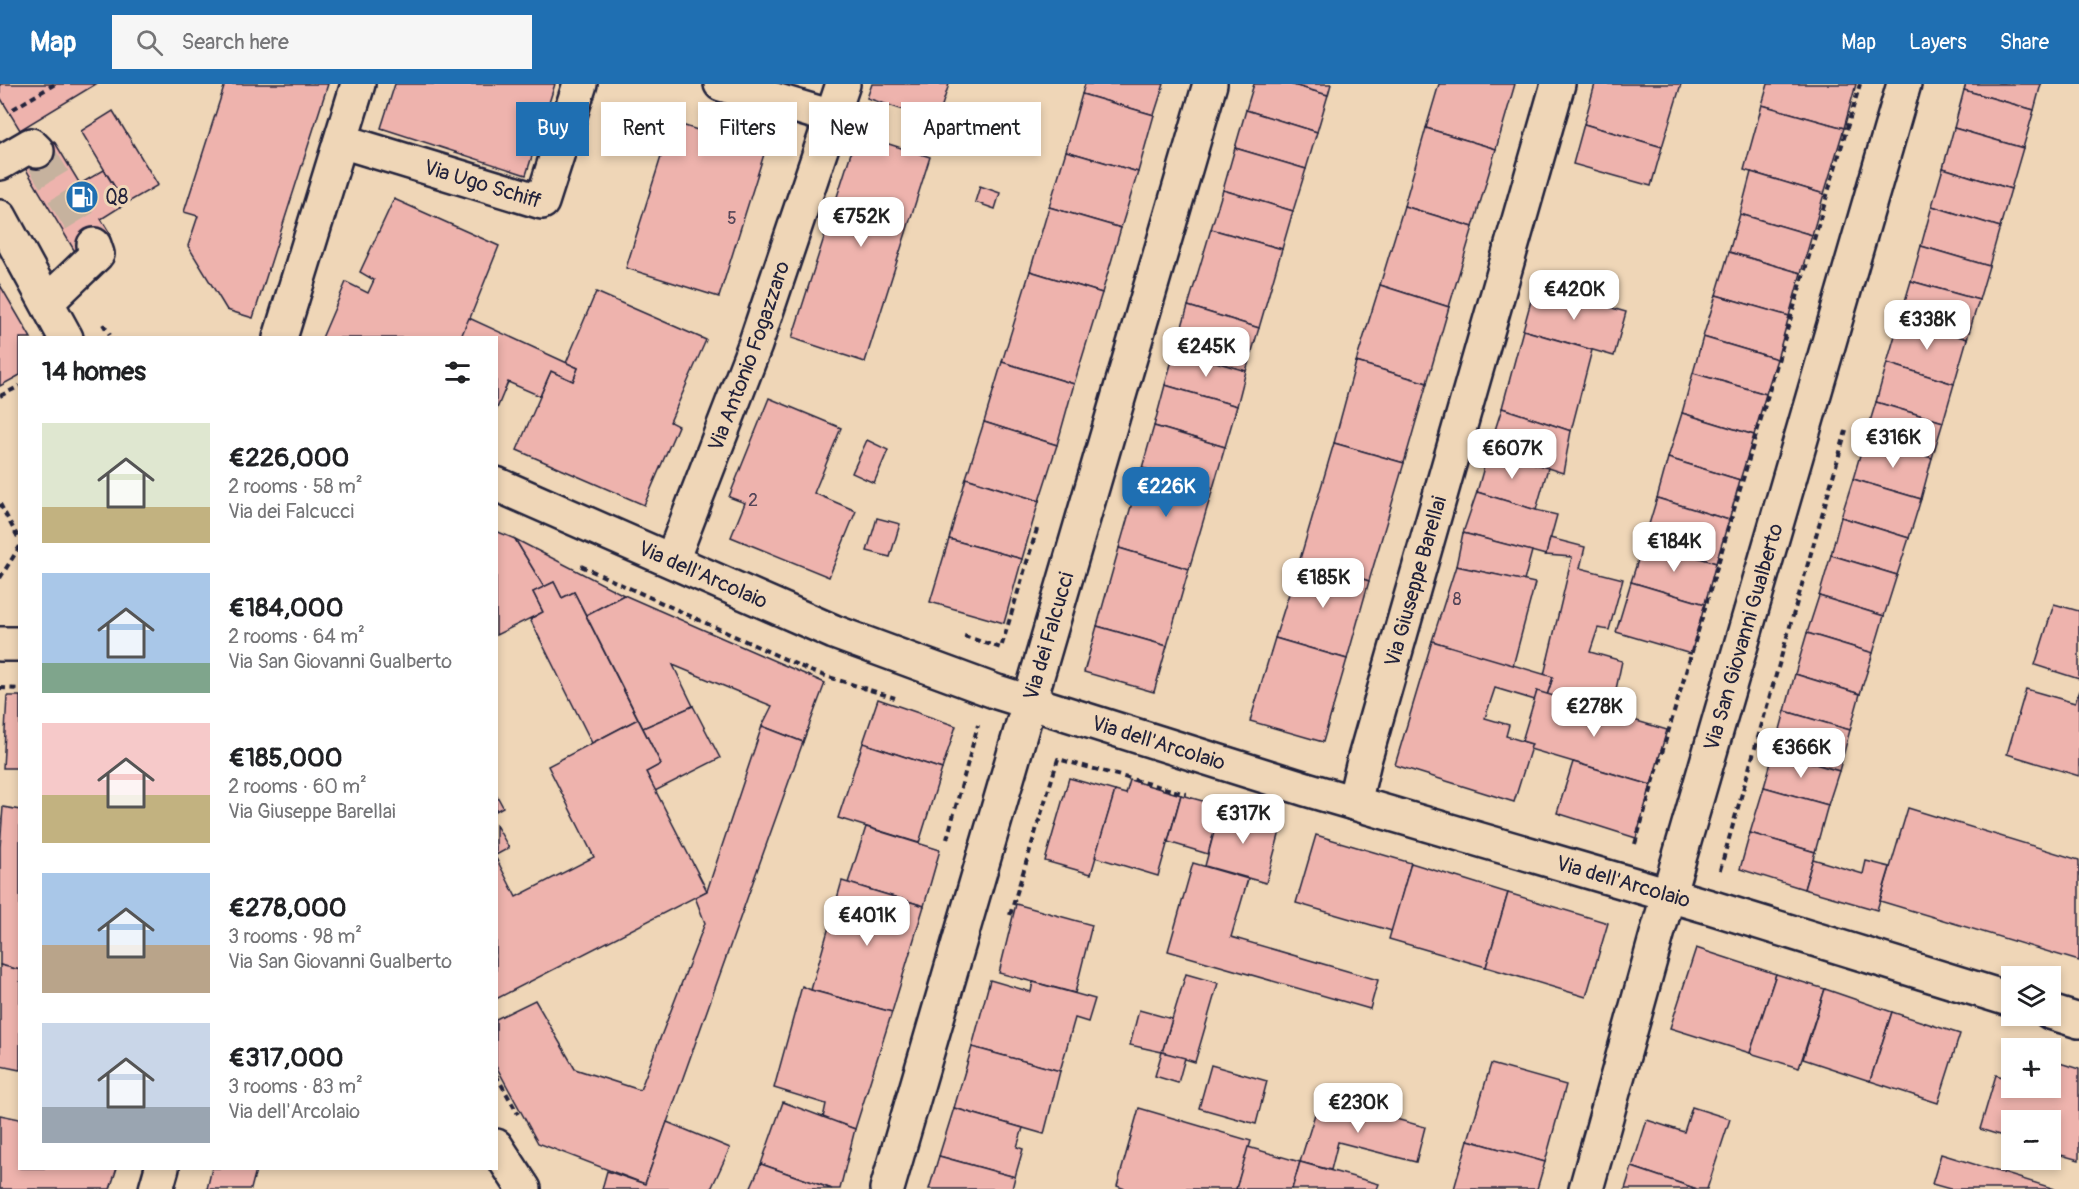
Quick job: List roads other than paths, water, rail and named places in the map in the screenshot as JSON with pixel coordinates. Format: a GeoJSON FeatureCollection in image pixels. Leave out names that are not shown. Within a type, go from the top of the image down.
{"type":"FeatureCollection","features":[{"type":"Feature","properties":{"kind":"street"},"geometry":{"type":"LineString","coordinates":[[281,336],[358,84]]}},
{"type":"Feature","properties":{"kind":"street","name":"Via Ugo Schiff"},"geometry":{"type":"LineString","coordinates":[[341,141],[542,202],[580,84]]}},
{"type":"Feature","properties":{"kind":"street"},"geometry":{"type":"LineString","coordinates":[[721,84],[809,110]]}},
{"type":"Feature","properties":{"kind":"street","name":"Via Antonio Fogazzaro"},"geometry":{"type":"LineString","coordinates":[[837,102],[843,84]]}},
{"type":"Feature","properties":{"kind":"street","name":"Via dei Falcucci"},"geometry":{"type":"LineString","coordinates":[[887,1189],[1210,84]]}},
{"type":"Feature","properties":{"kind":"street","name":"Via Giuseppe Barellai"},"geometry":{"type":"LineString","coordinates":[[1354,802],[1558,84]]}},
{"type":"Feature","properties":{"kind":"street","name":"Via San Giovanni Gualberto"},"geometry":{"type":"LineString","coordinates":[[1586,1189],[1904,84]]}},
{"type":"Feature","properties":{"kind":"street"},"geometry":{"type":"LineString","coordinates":[[0,163],[31,145],[37,151]]}},
{"type":"Feature","properties":{"kind":"street","name":"Via Antonio Fogazzaro"},"geometry":{"type":"LineString","coordinates":[[672,560],[755,345],[819,156]]}},
{"type":"Feature","properties":{"kind":"street"},"geometry":{"type":"LineString","coordinates":[[0,217],[65,336]]}},
{"type":"Feature","properties":{"kind":"street"},"geometry":{"type":"LineString","coordinates":[[47,302],[98,254],[94,245]]}},
{"type":"Feature","properties":{"kind":"street","name":"Via dell'Arcolaio"},"geometry":{"type":"LineString","coordinates":[[498,485],[834,632],[1029,702],[2001,997]]}},
{"type":"Feature","properties":{"kind":"street"},"geometry":{"type":"LineString","coordinates":[[0,644],[18,644]]}},
{"type":"Feature","properties":{"kind":"street"},"geometry":{"type":"LineString","coordinates":[[2061,1015],[2079,1021]]}},
{"type":"Feature","properties":{"kind":"street"},"geometry":{"type":"LineString","coordinates":[[498,1149],[524,1189]]}},
{"type":"Feature","properties":{"kind":"street"},"geometry":{"type":"LineString","coordinates":[[156,1189],[161,1170]]}},
{"type":"Feature","properties":{"kind":"tunnel"},"geometry":{"type":"LineString","coordinates":[[37,151],[94,245]]}},
{"type":"Feature","properties":{"kind":"place","name":"Q8"},"geometry":{"type":"Point","coordinates":[82,197]}}]}
